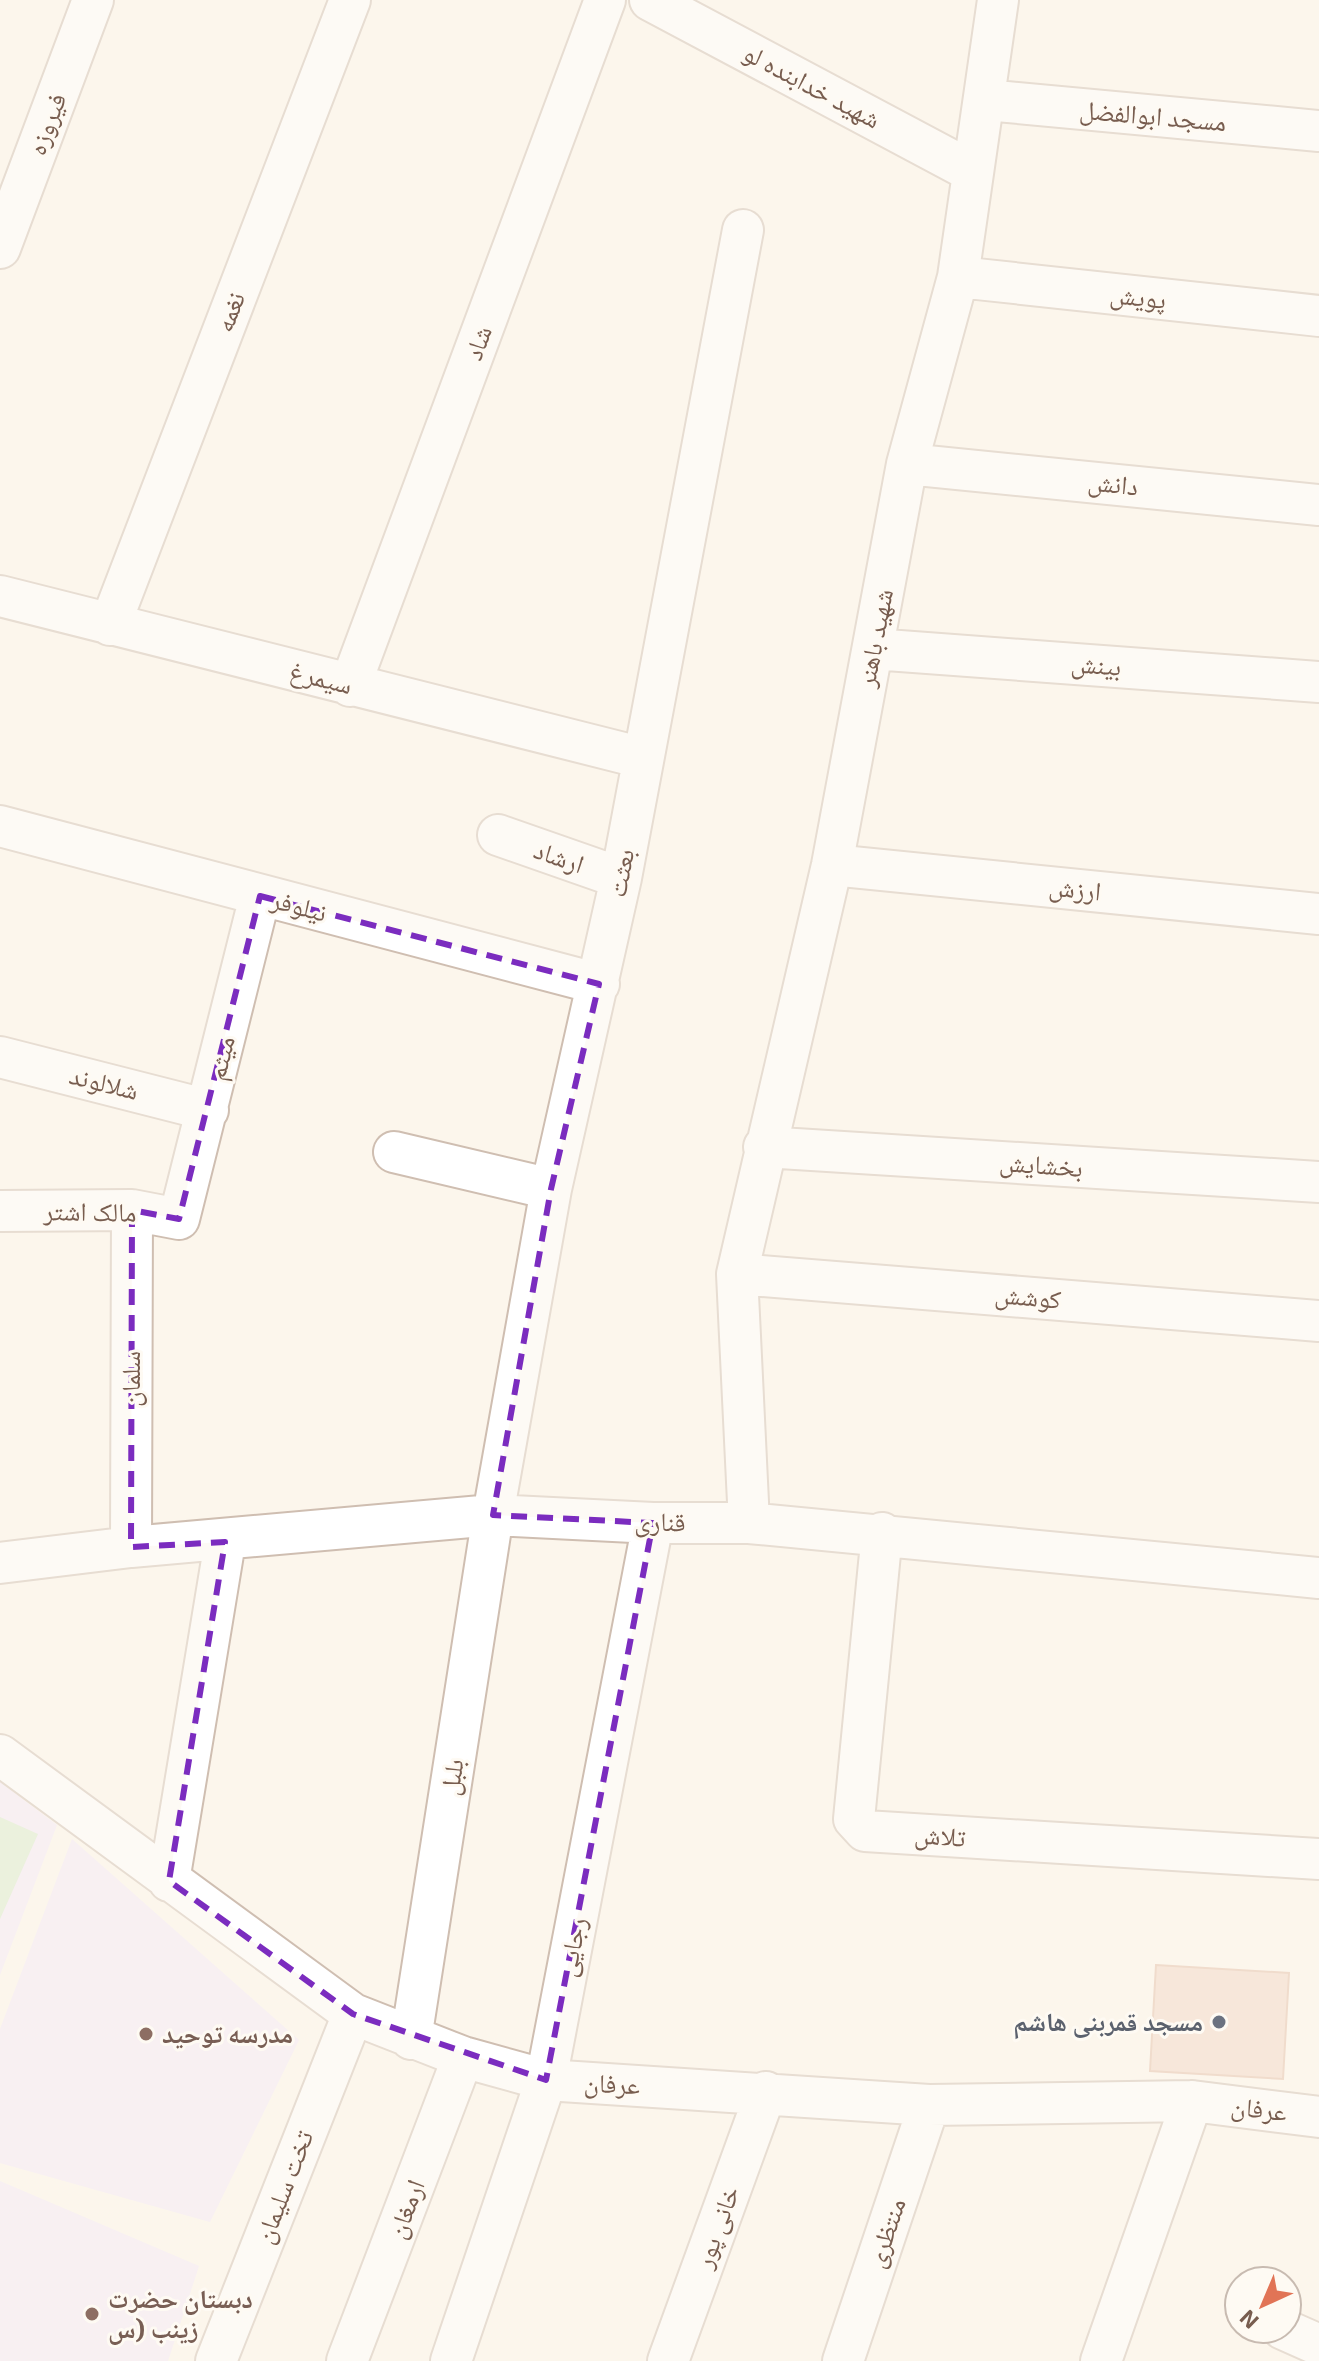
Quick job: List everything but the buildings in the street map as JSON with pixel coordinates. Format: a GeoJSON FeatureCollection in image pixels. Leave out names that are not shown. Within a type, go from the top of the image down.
{"type":"FeatureCollection","features":[{"type":"Feature","properties":{"kind":"street","name":"فیروزه"},"geometry":{"type":"LineString","coordinates":[[0,248],[93,0]]}},
{"type":"Feature","properties":{"kind":"street","name":"نغمه"},"geometry":{"type":"LineString","coordinates":[[110,625],[350,0]]}},
{"type":"Feature","properties":{"kind":"street","name":"شاد"},"geometry":{"type":"LineString","coordinates":[[350,686],[605,0]]}},
{"type":"Feature","properties":{"kind":"street","name":"شهید خدابنده لو"},"geometry":{"type":"LineString","coordinates":[[650,0],[973,172]]}},
{"type":"Feature","properties":{"kind":"street","name":"شهید باهنر"},"geometry":{"type":"LineString","coordinates":[[749,1523],[737,1274],[764,1147],[832,865],[907,464],[958,277],[986,100],[998,0]]}},
{"type":"Feature","properties":{"kind":"street","name":"مسجد ابوالفضل"},"geometry":{"type":"LineString","coordinates":[[986,100],[1319,131]]}},
{"type":"Feature","properties":{"kind":"street","name":"بعثت"},"geometry":{"type":"LineString","coordinates":[[493,1515],[551,1189],[621,878],[743,230]]}},
{"type":"Feature","properties":{"kind":"street","name":"پویش"},"geometry":{"type":"LineString","coordinates":[[958,277],[1319,316]]}},
{"type":"Feature","properties":{"kind":"street","name":"دانش"},"geometry":{"type":"LineString","coordinates":[[907,464],[1319,505]]}},
{"type":"Feature","properties":{"kind":"street","name":"سیمرغ"},"geometry":{"type":"LineString","coordinates":[[0,596],[643,758]]}},
{"type":"Feature","properties":{"kind":"street","name":"بینش"},"geometry":{"type":"LineString","coordinates":[[873,649],[1319,682]]}},
{"type":"Feature","properties":{"kind":"street","name":"نیلوفر"},"geometry":{"type":"LineString","coordinates":[[0,826],[599,984]]}},
{"type":"Feature","properties":{"kind":"street","name":"ارشاد"},"geometry":{"type":"LineString","coordinates":[[498,835],[621,878]]}},
{"type":"Feature","properties":{"kind":"street","name":"ارزش"},"geometry":{"type":"LineString","coordinates":[[832,865],[1319,914]]}},
{"type":"Feature","properties":{"kind":"street","name":"میثم"},"geometry":{"type":"LineString","coordinates":[[179,1219],[260,896]]}},
{"type":"Feature","properties":{"kind":"street","name":"شلالوند"},"geometry":{"type":"LineString","coordinates":[[0,1057],[208,1110]]}},
{"type":"Feature","properties":{"kind":"street","name":"بخشایش"},"geometry":{"type":"LineString","coordinates":[[764,1147],[1319,1182]]}},
{"type":"Feature","properties":{"kind":"street"},"geometry":{"type":"LineString","coordinates":[[394,1152],[551,1189]]}},
{"type":"Feature","properties":{"kind":"street","name":"مالک اشتر"},"geometry":{"type":"LineString","coordinates":[[0,1211],[132,1210],[179,1219]]}},
{"type":"Feature","properties":{"kind":"street","name":"سلمان"},"geometry":{"type":"LineString","coordinates":[[131,1547],[132,1210]]}},
{"type":"Feature","properties":{"kind":"street","name":"کوشش"},"geometry":{"type":"LineString","coordinates":[[737,1274],[1319,1321]]}},
{"type":"Feature","properties":{"kind":"street","name":"قناری"},"geometry":{"type":"LineString","coordinates":[[0,1563],[131,1547],[225,1542],[493,1515],[653,1523],[749,1523],[882,1533],[1319,1578]]}},
{"type":"Feature","properties":{"kind":"street","name":"بلبل"},"geometry":{"type":"LineString","coordinates":[[411,2039],[493,1515]]}},
{"type":"Feature","properties":{"kind":"street","name":"رجایی"},"geometry":{"type":"LineString","coordinates":[[451,2361],[546,2080],[653,1523]]}},
{"type":"Feature","properties":{"kind":"street","name":"تلاش"},"geometry":{"type":"LineString","coordinates":[[882,1533],[854,1819],[858,1826],[865,1831],[1319,1859]]}},
{"type":"Feature","properties":{"kind":"street"},"geometry":{"type":"LineString","coordinates":[[169,1881],[225,1542]]}},
{"type":"Feature","properties":{"kind":"street","name":"عرفان"},"geometry":{"type":"LineString","coordinates":[[0,1755],[353,2014],[463,2057],[546,2080],[929,2105],[1192,2101],[1319,2117]]}},
{"type":"Feature","properties":{"kind":"street","name":"تخت سلیمان"},"geometry":{"type":"LineString","coordinates":[[216,2361],[353,2014]]}},
{"type":"Feature","properties":{"kind":"street","name":"ارمغان"},"geometry":{"type":"LineString","coordinates":[[347,2361],[463,2057]]}},
{"type":"Feature","properties":{"kind":"street","name":"خانی پور"},"geometry":{"type":"LineString","coordinates":[[668,2361],[766,2092]]}},
{"type":"Feature","properties":{"kind":"street"},"geometry":{"type":"LineString","coordinates":[[1101,2361],[1192,2101]]}},
{"type":"Feature","properties":{"kind":"street","name":"منتظری"},"geometry":{"type":"LineString","coordinates":[[843,2361],[929,2105]]}},
{"type":"Feature","properties":{"kind":"highlighted area"},"geometry":{"type":"Polygon","coordinates":[[[260,896],[599,984],[551,1189],[493,1515],[653,1523],[546,2080],[353,2014],[169,1881],[225,1542],[131,1547],[132,1210],[179,1219],[260,896]]]}},
{"type":"Feature","properties":{"kind":"shaded area"},"geometry":{"type":"Polygon","coordinates":[[[0,1782],[57,1825],[0,1975],[0,1782]]]}},
{"type":"Feature","properties":{"kind":"shaded area","name":"مدرسه توحید"},"geometry":{"type":"Polygon","coordinates":[[[72,1839],[299,2040],[210,2222],[0,2163],[0,2029],[72,1839]]]}},
{"type":"Feature","properties":{"kind":"shaded area","name":"دبستان حضرت زینب (س"},"geometry":{"type":"Polygon","coordinates":[[[0,2181],[199,2266],[168,2361],[0,2361],[0,2181]]]}},
{"type":"Feature","properties":{"kind":"green space"},"geometry":{"type":"Polygon","coordinates":[[[0,1817],[38,1834],[0,1919],[0,1817]]]}},
{"type":"Feature","properties":{"kind":"place","name":"مسجد قمربنی هاشم"},"geometry":{"type":"Point","coordinates":[1219,2022]}},
{"type":"Feature","properties":{"kind":"place","name":"مدرسه توحید"},"geometry":{"type":"Point","coordinates":[146,2034]}},
{"type":"Feature","properties":{"kind":"place","name":"دبستان حضرت زینب (س"},"geometry":{"type":"Point","coordinates":[92,2314]}}]}
